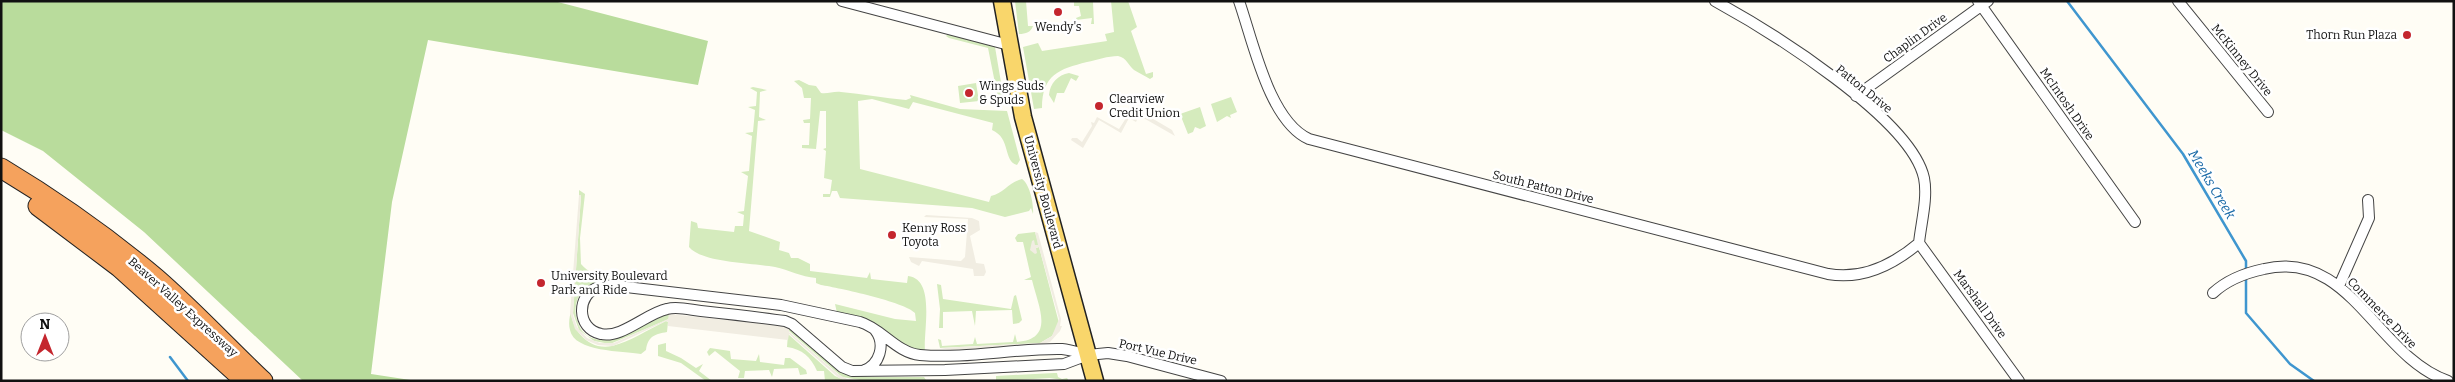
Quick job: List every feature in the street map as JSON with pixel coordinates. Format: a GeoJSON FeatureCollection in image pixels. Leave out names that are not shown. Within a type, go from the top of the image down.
{"type":"FeatureCollection","features":[{"type":"Feature","properties":{"kind":"highway","name":"Beaver Valley Expressway"},"geometry":{"type":"LineString","coordinates":[[1,168],[48,197],[106,238],[157,280],[263,381]]}},
{"type":"Feature","properties":{"kind":"highway","name":"Beaver Valley Expressway"},"geometry":{"type":"LineString","coordinates":[[1,183],[56,219],[119,267],[245,381]]}},
{"type":"Feature","properties":{"kind":"main road","name":"University Boulevard"},"geometry":{"type":"LineString","coordinates":[[1002,1],[1009,45],[1036,168],[1095,381]]}},
{"type":"Feature","properties":{"kind":"street"},"geometry":{"type":"LineString","coordinates":[[842,1],[1009,45]]}},
{"type":"Feature","properties":{"kind":"street","name":"South Patton Drive"},"geometry":{"type":"LineString","coordinates":[[1239,1],[1273,102],[1290,127],[1309,139],[1828,274],[1849,276],[1866,274],[1910,251],[1919,243]]}},
{"type":"Feature","properties":{"kind":"street","name":"Patton Drive"},"geometry":{"type":"LineString","coordinates":[[1715,1],[1797,52],[1856,96],[1901,138],[1920,168],[1924,186],[1919,243]]}},
{"type":"Feature","properties":{"kind":"street","name":"McKinney Drive"},"geometry":{"type":"LineString","coordinates":[[2178,1],[2268,112]]}},
{"type":"Feature","properties":{"kind":"street","name":"Chaplin Drive"},"geometry":{"type":"LineString","coordinates":[[1856,96],[1982,3]]}},
{"type":"Feature","properties":{"kind":"street","name":"McIntosh Drive"},"geometry":{"type":"LineString","coordinates":[[1982,3],[2135,222]]}},
{"type":"Feature","properties":{"kind":"street"},"geometry":{"type":"LineString","coordinates":[[2338,286],[2368,218],[2368,200]]}},
{"type":"Feature","properties":{"kind":"street","name":"Marshall Drive"},"geometry":{"type":"LineString","coordinates":[[1919,243],[2019,381]]}},
{"type":"Feature","properties":{"kind":"street","name":"Commerce Drive"},"geometry":{"type":"LineString","coordinates":[[2212,294],[2222,285],[2240,276],[2280,266],[2300,266],[2315,271],[2338,286],[2414,363],[2429,373],[2448,381]]}},
{"type":"Feature","properties":{"kind":"street"},"geometry":{"type":"LineString","coordinates":[[599,286],[609,286],[786,306],[860,322],[874,328],[899,346],[917,354],[944,356],[1064,349],[1088,355],[1064,364],[945,370],[852,371],[842,367],[792,324],[785,321],[671,308],[616,333],[604,335],[595,332],[587,326],[582,314],[582,306],[585,297],[592,291],[599,286]]}},
{"type":"Feature","properties":{"kind":"street"},"geometry":{"type":"LineString","coordinates":[[862,371],[874,364],[881,351],[880,340],[874,328]]}},
{"type":"Feature","properties":{"kind":"street","name":"Port Vue Drive"},"geometry":{"type":"LineString","coordinates":[[1088,355],[1120,354],[1220,381]]}},
{"type":"Feature","properties":{"kind":"green space"},"geometry":{"type":"Polygon","coordinates":[[[1,1],[554,1],[708,41],[698,85],[428,40],[392,202],[371,374],[417,381],[303,381],[144,232],[43,151],[1,130],[1,1]]]}},
{"type":"Feature","properties":{"kind":"green space"},"geometry":{"type":"Polygon","coordinates":[[[1015,1],[1026,1],[1028,26],[1033,26],[1026,33],[1019,34],[1015,1]]]}},
{"type":"Feature","properties":{"kind":"green space"},"geometry":{"type":"Polygon","coordinates":[[[1074,1],[1093,2],[1094,24],[1091,24],[1092,18],[1076,20],[1076,18],[1081,16],[1079,6],[1074,6],[1074,1]]]}},
{"type":"Feature","properties":{"kind":"green space"},"geometry":{"type":"Polygon","coordinates":[[[1111,1],[1128,1],[1137,27],[1131,31],[1146,74],[1153,72],[1153,77],[1150,79],[1134,70],[1121,57],[1106,57],[1068,68],[1054,75],[1045,88],[1042,108],[1034,109],[1023,47],[1038,43],[1042,51],[1107,41],[1105,34],[1114,32],[1111,1]]]}},
{"type":"Feature","properties":{"kind":"green space"},"geometry":{"type":"Polygon","coordinates":[[[948,34],[995,47],[1004,100],[988,102],[998,98],[988,48],[949,38],[946,36],[948,34]]]}},
{"type":"Feature","properties":{"kind":"green space"},"geometry":{"type":"Polygon","coordinates":[[[1069,73],[1079,76],[1076,81],[1071,78],[1064,93],[1057,93],[1054,103],[1049,95],[1053,83],[1058,78],[1069,73]]]}},
{"type":"Feature","properties":{"kind":"green space"},"geometry":{"type":"Polygon","coordinates":[[[799,80],[816,86],[821,93],[841,92],[906,100],[911,98],[910,95],[960,109],[1007,111],[1020,160],[1017,165],[1010,159],[1002,138],[992,130],[993,123],[913,102],[909,109],[872,99],[858,101],[860,169],[989,202],[991,196],[1000,193],[1014,182],[1022,179],[1031,195],[1033,214],[1031,208],[1029,211],[1005,217],[972,208],[840,198],[837,191],[832,191],[830,197],[823,197],[823,194],[830,194],[832,180],[824,178],[826,151],[823,149],[826,148],[826,111],[820,111],[816,149],[802,148],[802,145],[809,145],[810,123],[804,123],[803,120],[810,119],[811,98],[804,98],[802,88],[794,81],[799,80]]]}},
{"type":"Feature","properties":{"kind":"green space","name":"Wings Suds & Spuds"},"geometry":{"type":"Polygon","coordinates":[[[976,83],[979,101],[960,103],[958,86],[976,83]]]}},
{"type":"Feature","properties":{"kind":"green space"},"geometry":{"type":"Polygon","coordinates":[[[750,88],[767,90],[760,92],[759,117],[766,120],[758,121],[749,231],[780,242],[779,250],[789,253],[791,258],[798,258],[810,264],[810,271],[867,278],[870,272],[871,279],[907,283],[908,276],[917,279],[922,286],[925,296],[925,351],[911,349],[869,320],[837,313],[835,304],[895,319],[916,321],[915,313],[899,304],[821,285],[816,283],[816,278],[780,268],[716,259],[696,252],[689,247],[691,221],[697,223],[698,228],[734,232],[735,226],[743,226],[744,215],[737,212],[744,211],[748,176],[741,172],[749,171],[752,136],[745,133],[753,132],[755,110],[748,107],[756,106],[757,92],[750,88]]]}},
{"type":"Feature","properties":{"kind":"green space"},"geometry":{"type":"Polygon","coordinates":[[[1231,97],[1237,112],[1230,115],[1231,118],[1227,116],[1217,122],[1211,104],[1231,97]]]}},
{"type":"Feature","properties":{"kind":"green space"},"geometry":{"type":"Polygon","coordinates":[[[1200,107],[1206,126],[1200,129],[1195,127],[1193,132],[1188,134],[1180,114],[1200,107]]]}},
{"type":"Feature","properties":{"kind":"green space"},"geometry":{"type":"Polygon","coordinates":[[[579,190],[585,194],[580,238],[581,264],[586,269],[600,276],[639,281],[635,283],[600,282],[585,288],[577,300],[576,309],[576,316],[582,331],[592,338],[603,339],[617,337],[669,314],[669,319],[610,344],[594,341],[579,330],[573,313],[581,196],[579,195],[579,190]]]}},
{"type":"Feature","properties":{"kind":"green space"},"geometry":{"type":"Polygon","coordinates":[[[1035,232],[1039,245],[1035,246],[1036,248],[1039,247],[1059,323],[1052,336],[1040,343],[940,348],[938,339],[941,340],[942,346],[973,344],[975,337],[977,344],[1013,342],[1015,334],[1017,342],[1029,340],[1037,335],[1041,320],[1040,310],[1032,280],[1024,280],[1031,277],[1023,242],[1017,242],[1015,238],[1018,234],[1035,232]]]}},
{"type":"Feature","properties":{"kind":"green space"},"geometry":{"type":"Polygon","coordinates":[[[937,284],[941,285],[943,299],[1011,309],[1014,296],[1016,295],[1022,320],[1019,323],[1013,324],[1012,310],[976,311],[975,326],[972,311],[943,312],[943,328],[939,328],[940,309],[937,284]]]}},
{"type":"Feature","properties":{"kind":"green space"},"geometry":{"type":"Polygon","coordinates":[[[571,310],[574,325],[583,337],[589,342],[604,347],[619,344],[666,321],[668,322],[667,332],[653,336],[648,342],[646,350],[641,354],[600,349],[580,343],[573,337],[569,325],[571,310]]]}},
{"type":"Feature","properties":{"kind":"green space"},"geometry":{"type":"Polygon","coordinates":[[[789,328],[845,374],[871,377],[924,377],[926,380],[866,381],[842,377],[789,331],[789,328]]]}},
{"type":"Feature","properties":{"kind":"green space"},"geometry":{"type":"Polygon","coordinates":[[[788,334],[835,376],[846,381],[825,381],[824,371],[817,371],[809,358],[802,352],[787,347],[788,334]]]}},
{"type":"Feature","properties":{"kind":"green space"},"geometry":{"type":"Polygon","coordinates":[[[666,343],[666,351],[696,368],[703,364],[699,371],[712,381],[706,381],[681,363],[658,356],[658,345],[666,343]]]}},
{"type":"Feature","properties":{"kind":"green space"},"geometry":{"type":"Polygon","coordinates":[[[710,348],[730,351],[731,359],[756,361],[759,354],[760,362],[784,365],[785,358],[790,358],[806,370],[807,374],[800,375],[798,368],[774,369],[772,377],[769,370],[745,371],[744,378],[738,378],[740,371],[715,351],[709,356],[707,352],[710,348]]]}},
{"type":"Feature","properties":{"kind":"green space"},"geometry":{"type":"Polygon","coordinates":[[[1057,373],[1058,377],[1062,379],[1067,378],[1069,381],[1050,378],[996,381],[996,376],[1057,373]]]}},
{"type":"Feature","properties":{"kind":"shaded area"},"geometry":{"type":"Polygon","coordinates":[[[1138,110],[1172,130],[1175,136],[1140,116],[1140,113],[1136,122],[1129,118],[1121,133],[1099,120],[1083,148],[1071,140],[1072,138],[1077,138],[1082,142],[1092,126],[1091,122],[1094,123],[1097,117],[1119,129],[1128,115],[1134,118],[1138,110]]]}},
{"type":"Feature","properties":{"kind":"shaded area"},"geometry":{"type":"Polygon","coordinates":[[[579,195],[581,195],[573,315],[577,327],[587,338],[600,343],[614,343],[668,319],[669,314],[782,326],[789,328],[789,332],[838,374],[847,379],[866,381],[846,381],[839,378],[789,334],[788,340],[668,326],[666,321],[613,346],[598,345],[586,340],[575,329],[570,313],[579,195]]]}},
{"type":"Feature","properties":{"kind":"shaded area"},"geometry":{"type":"Polygon","coordinates":[[[926,215],[972,218],[979,221],[980,230],[970,236],[976,263],[984,264],[986,272],[984,276],[974,276],[973,269],[922,261],[919,266],[911,262],[909,257],[961,261],[965,257],[968,219],[924,217],[926,215]]]}},
{"type":"Feature","properties":{"kind":"shaded area"},"geometry":{"type":"Polygon","coordinates":[[[1035,232],[1038,233],[1061,319],[1060,326],[1062,326],[1060,331],[1050,342],[1039,345],[951,350],[940,348],[1040,343],[1052,336],[1059,319],[1039,247],[1036,248],[1037,253],[1035,254],[1030,250],[1032,241],[1034,240],[1035,245],[1038,245],[1035,232]]]}},
{"type":"Feature","properties":{"kind":"waterway","name":"Meeks Creek"},"geometry":{"type":"LineString","coordinates":[[2067,1],[2183,154],[2246,261],[2246,271]]}},
{"type":"Feature","properties":{"kind":"waterway","name":"Meeks Creek"},"geometry":{"type":"LineString","coordinates":[[2246,276],[2246,313],[2290,364],[2314,381]]}},
{"type":"Feature","properties":{"kind":"waterway"},"geometry":{"type":"LineString","coordinates":[[170,357],[188,381]]}},
{"type":"Feature","properties":{"kind":"place","name":"Wendy's"},"geometry":{"type":"Point","coordinates":[1058,12]}},
{"type":"Feature","properties":{"kind":"place","name":"Thorn Run Plaza"},"geometry":{"type":"Point","coordinates":[2407,35]}},
{"type":"Feature","properties":{"kind":"place","name":"Wings Suds & Spuds"},"geometry":{"type":"Point","coordinates":[969,93]}},
{"type":"Feature","properties":{"kind":"place","name":"Clearview Credit Union"},"geometry":{"type":"Point","coordinates":[1099,106]}},
{"type":"Feature","properties":{"kind":"place","name":"Kenny Ross Toyota"},"geometry":{"type":"Point","coordinates":[892,235]}},
{"type":"Feature","properties":{"kind":"place","name":"University Boulevard Park and Ride"},"geometry":{"type":"Point","coordinates":[541,283]}}]}
